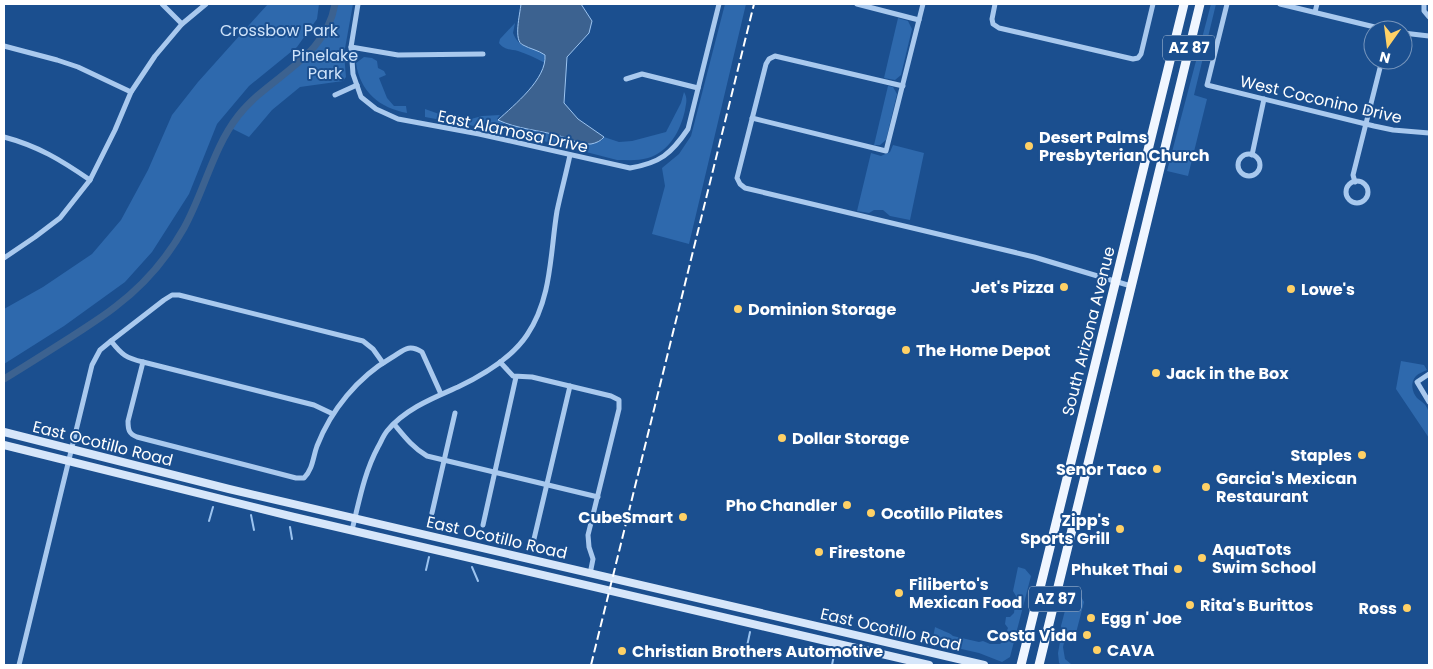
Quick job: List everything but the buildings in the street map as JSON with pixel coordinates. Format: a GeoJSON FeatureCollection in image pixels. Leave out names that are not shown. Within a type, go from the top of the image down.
{"type":"FeatureCollection","features":[{"type":"Feature","properties":{"kind":"main road","name":"South Arizona Avenue"},"geometry":{"type":"LineString","coordinates":[[1021,665],[1184,4]]}},
{"type":"Feature","properties":{"kind":"main road","name":"South Arizona Avenue"},"geometry":{"type":"LineString","coordinates":[[1039,665],[1200,4]]}},
{"type":"Feature","properties":{"kind":"main road","name":"East Ocotillo Road"},"geometry":{"type":"LineString","coordinates":[[4,432],[229,489],[984,665]]}},
{"type":"Feature","properties":{"kind":"main road","name":"East Ocotillo Road"},"geometry":{"type":"LineString","coordinates":[[4,445],[352,530],[929,665]]}},
{"type":"Feature","properties":{"kind":"main road"},"geometry":{"type":"LineString","coordinates":[[853,648],[856,636]]}},
{"type":"Feature","properties":{"kind":"street"},"geometry":{"type":"LineString","coordinates":[[162,4],[182,24]]}},
{"type":"Feature","properties":{"kind":"street"},"geometry":{"type":"LineString","coordinates":[[4,258],[60,218],[90,180],[115,130],[131,92],[155,56],[182,24],[206,4]]}},
{"type":"Feature","properties":{"kind":"street"},"geometry":{"type":"LineString","coordinates":[[336,95],[357,85],[353,74],[351,47],[358,4]]}},
{"type":"Feature","properties":{"kind":"street","name":"East Alamosa Drive"},"geometry":{"type":"LineString","coordinates":[[357,85],[361,97],[376,109],[398,119],[479,134],[630,168],[646,166],[677,146],[688,130],[719,4]]}},
{"type":"Feature","properties":{"kind":"street"},"geometry":{"type":"LineString","coordinates":[[857,4],[919,20]]}},
{"type":"Feature","properties":{"kind":"street"},"geometry":{"type":"LineString","coordinates":[[752,118],[886,151],[923,4]]}},
{"type":"Feature","properties":{"kind":"street"},"geometry":{"type":"LineString","coordinates":[[995,4],[992,19],[993,24],[999,28],[1133,59],[1138,58],[1141,54],[1153,4]]}},
{"type":"Feature","properties":{"kind":"street","name":"West Coconino Drive"},"geometry":{"type":"LineString","coordinates":[[1227,4],[1207,85],[1393,130],[1429,133]]}},
{"type":"Feature","properties":{"kind":"street"},"geometry":{"type":"LineString","coordinates":[[1280,4],[1363,24]]}},
{"type":"Feature","properties":{"kind":"street"},"geometry":{"type":"LineString","coordinates":[[1315,12],[1317,4]]}},
{"type":"Feature","properties":{"kind":"street"},"geometry":{"type":"LineString","coordinates":[[1424,4],[1424,12],[1429,17]]}},
{"type":"Feature","properties":{"kind":"street"},"geometry":{"type":"LineString","coordinates":[[1413,34],[1429,36]]}},
{"type":"Feature","properties":{"kind":"street"},"geometry":{"type":"LineString","coordinates":[[4,46],[78,67],[131,92]]}},
{"type":"Feature","properties":{"kind":"street"},"geometry":{"type":"LineString","coordinates":[[351,47],[398,55],[483,54]]}},
{"type":"Feature","properties":{"kind":"street"},"geometry":{"type":"LineString","coordinates":[[903,86],[775,56],[769,59],[766,64],[737,178],[740,184],[745,188],[1034,257],[1131,286]]}},
{"type":"Feature","properties":{"kind":"street"},"geometry":{"type":"LineString","coordinates":[[1355,182],[1354,175],[1380,70]]}},
{"type":"Feature","properties":{"kind":"street"},"geometry":{"type":"LineString","coordinates":[[626,79],[642,74],[698,88]]}},
{"type":"Feature","properties":{"kind":"street"},"geometry":{"type":"LineString","coordinates":[[1252,155],[1264,99]]}},
{"type":"Feature","properties":{"kind":"street"},"geometry":{"type":"LineString","coordinates":[[4,137],[41,149],[90,180]]}},
{"type":"Feature","properties":{"kind":"street"},"geometry":{"type":"LineString","coordinates":[[1248,154],[1252,155],[1259,161],[1259,168],[1256,174],[1246,176],[1239,169],[1238,163],[1242,157],[1248,154]]}},
{"type":"Feature","properties":{"kind":"street"},"geometry":{"type":"LineString","coordinates":[[352,530],[365,476],[387,431],[413,409],[490,370],[510,355],[526,336],[536,319],[549,277],[558,210],[570,156]]}},
{"type":"Feature","properties":{"kind":"street"},"geometry":{"type":"LineString","coordinates":[[1355,182],[1362,182],[1368,191],[1368,195],[1364,200],[1358,203],[1349,199],[1346,192],[1348,186],[1355,182]]}},
{"type":"Feature","properties":{"kind":"street"},"geometry":{"type":"LineString","coordinates":[[19,665],[92,365],[100,350],[164,300],[172,295],[179,295],[363,341],[373,349],[383,363]]}},
{"type":"Feature","properties":{"kind":"street"},"geometry":{"type":"LineString","coordinates":[[111,341],[128,358],[314,405],[333,414]]}},
{"type":"Feature","properties":{"kind":"street"},"geometry":{"type":"LineString","coordinates":[[143,362],[128,421],[128,430],[131,435],[296,478],[304,478],[308,473],[317,447],[333,414],[346,396],[383,363],[407,349],[411,347],[416,348],[422,352],[441,394]]}},
{"type":"Feature","properties":{"kind":"street"},"geometry":{"type":"LineString","coordinates":[[500,362],[511,375],[516,377],[528,376],[615,397],[619,403],[588,540],[593,560],[590,574]]}},
{"type":"Feature","properties":{"kind":"street"},"geometry":{"type":"LineString","coordinates":[[1429,374],[1417,382],[1429,402]]}},
{"type":"Feature","properties":{"kind":"street"},"geometry":{"type":"LineString","coordinates":[[483,525],[516,377]]}},
{"type":"Feature","properties":{"kind":"street"},"geometry":{"type":"LineString","coordinates":[[534,539],[570,386]]}},
{"type":"Feature","properties":{"kind":"street"},"geometry":{"type":"LineString","coordinates":[[432,513],[455,413]]}},
{"type":"Feature","properties":{"kind":"street"},"geometry":{"type":"LineString","coordinates":[[394,424],[418,451],[427,456],[598,497]]}},
{"type":"Feature","properties":{"kind":"green space","name":"Crossbow Park"},"geometry":{"type":"Polygon","coordinates":[[[268,4],[319,4],[317,19],[297,47],[249,86],[217,124],[189,194],[152,252],[125,282],[64,326],[4,364],[4,309],[43,287],[92,254],[121,220],[148,170],[172,115],[198,82],[268,4]]]}},
{"type":"Feature","properties":{"kind":"green space","name":"Pinelake Park"},"geometry":{"type":"Polygon","coordinates":[[[336,4],[353,4],[344,54],[346,77],[343,81],[300,87],[272,110],[249,137],[231,128],[255,99],[295,68],[309,54],[326,31],[336,4]]]}},
{"type":"Feature","properties":{"kind":"green space"},"geometry":{"type":"Polygon","coordinates":[[[725,4],[746,4],[689,244],[652,234],[665,186],[662,168],[679,154],[691,136],[725,4]]]}},
{"type":"Feature","properties":{"kind":"green space"},"geometry":{"type":"Polygon","coordinates":[[[1211,4],[1216,4],[1194,95],[1207,99],[1188,176],[1167,171],[1211,4]]]}},
{"type":"Feature","properties":{"kind":"green space"},"geometry":{"type":"Polygon","coordinates":[[[898,18],[908,21],[912,29],[901,75],[895,80],[884,78],[898,18]]]}},
{"type":"Feature","properties":{"kind":"green space"},"geometry":{"type":"Polygon","coordinates":[[[515,23],[513,33],[519,43],[545,55],[545,63],[532,56],[505,48],[499,43],[500,39],[515,23]]]}},
{"type":"Feature","properties":{"kind":"green space"},"geometry":{"type":"Polygon","coordinates":[[[364,57],[377,61],[378,68],[384,71],[386,75],[379,78],[387,98],[394,106],[406,106],[407,113],[397,111],[380,103],[367,90],[358,73],[356,63],[364,57]]]}},
{"type":"Feature","properties":{"kind":"green space"},"geometry":{"type":"Polygon","coordinates":[[[888,86],[893,87],[897,94],[886,140],[880,145],[874,145],[888,86]]]}},
{"type":"Feature","properties":{"kind":"green space"},"geometry":{"type":"Polygon","coordinates":[[[684,92],[686,105],[683,118],[673,139],[662,151],[644,159],[617,160],[505,131],[509,125],[561,136],[568,140],[601,141],[604,137],[619,142],[632,141],[666,132],[681,103],[684,92]]]}},
{"type":"Feature","properties":{"kind":"green space"},"geometry":{"type":"Polygon","coordinates":[[[425,109],[442,115],[454,114],[471,119],[500,115],[497,119],[504,123],[501,131],[425,117],[425,109]]]}},
{"type":"Feature","properties":{"kind":"green space"},"geometry":{"type":"Polygon","coordinates":[[[893,145],[924,153],[910,220],[890,216],[883,210],[874,210],[869,213],[857,211],[871,153],[881,156],[890,152],[893,145]]]}},
{"type":"Feature","properties":{"kind":"green space"},"geometry":{"type":"Polygon","coordinates":[[[1401,361],[1424,365],[1427,370],[1416,376],[1412,387],[1415,396],[1425,405],[1429,413],[1429,438],[1396,389],[1401,361]]]}},
{"type":"Feature","properties":{"kind":"green space"},"geometry":{"type":"Polygon","coordinates":[[[1018,567],[1025,569],[1031,576],[1010,657],[1002,662],[979,653],[935,643],[933,638],[935,627],[953,636],[990,644],[1000,644],[1006,639],[1005,635],[1008,628],[1005,624],[1006,617],[1010,617],[1014,613],[1016,596],[1013,591],[1018,567]]]}},
{"type":"Feature","properties":{"kind":"green space"},"geometry":{"type":"Polygon","coordinates":[[[1069,595],[1080,595],[1084,602],[1076,633],[1066,634],[1063,647],[1065,659],[1071,664],[1076,665],[1061,665],[1058,653],[1063,636],[1061,626],[1069,595]]]}},
{"type":"Feature","properties":{"kind":"shaded area"},"geometry":{"type":"Polygon","coordinates":[[[521,4],[581,4],[592,21],[589,33],[567,57],[564,103],[578,119],[604,137],[600,141],[583,144],[498,120],[528,91],[541,73],[544,64],[545,55],[523,45],[518,38],[521,4]]]}},
{"type":"Feature","properties":{"kind":"waterway"},"geometry":{"type":"LineString","coordinates":[[4,379],[110,311],[154,271],[184,228],[215,156],[229,129],[251,102],[295,66],[320,39],[329,23],[335,4]]}},
{"type":"Feature","properties":{"kind":"waterway"},"geometry":{"type":"LineString","coordinates":[[209,521],[213,507]]}},
{"type":"Feature","properties":{"kind":"waterway"},"geometry":{"type":"LineString","coordinates":[[251,515],[254,530]]}},
{"type":"Feature","properties":{"kind":"waterway"},"geometry":{"type":"LineString","coordinates":[[290,527],[292,539]]}},
{"type":"Feature","properties":{"kind":"waterway"},"geometry":{"type":"LineString","coordinates":[[426,570],[429,557]]}},
{"type":"Feature","properties":{"kind":"waterway"},"geometry":{"type":"LineString","coordinates":[[472,567],[478,581]]}},
{"type":"Feature","properties":{"kind":"waterway"},"geometry":{"type":"LineString","coordinates":[[746,651],[750,632]]}},
{"type":"Feature","properties":{"kind":"waterway"},"geometry":{"type":"LineString","coordinates":[[832,665],[834,655]]}},
{"type":"Feature","properties":{"kind":"railway"},"geometry":{"type":"LineString","coordinates":[[591,665],[754,4]]}},
{"type":"Feature","properties":{"kind":"place","name":"Desert Palms Presbyterian Church"},"geometry":{"type":"Point","coordinates":[1029,146]}},
{"type":"Feature","properties":{"kind":"place","name":"Jet's Pizza"},"geometry":{"type":"Point","coordinates":[1064,287]}},
{"type":"Feature","properties":{"kind":"place","name":"Lowe's"},"geometry":{"type":"Point","coordinates":[1291,289]}},
{"type":"Feature","properties":{"kind":"place","name":"Dominion Storage"},"geometry":{"type":"Point","coordinates":[738,309]}},
{"type":"Feature","properties":{"kind":"place","name":"The Home Depot"},"geometry":{"type":"Point","coordinates":[906,350]}},
{"type":"Feature","properties":{"kind":"place","name":"Jack in the Box"},"geometry":{"type":"Point","coordinates":[1156,373]}},
{"type":"Feature","properties":{"kind":"place","name":"Dollar Storage"},"geometry":{"type":"Point","coordinates":[782,438]}},
{"type":"Feature","properties":{"kind":"place","name":"Staples"},"geometry":{"type":"Point","coordinates":[1362,455]}},
{"type":"Feature","properties":{"kind":"place","name":"Senor Taco"},"geometry":{"type":"Point","coordinates":[1157,469]}},
{"type":"Feature","properties":{"kind":"place","name":"Garcia's Mexican Restaurant"},"geometry":{"type":"Point","coordinates":[1206,487]}},
{"type":"Feature","properties":{"kind":"place","name":"Pho Chandler"},"geometry":{"type":"Point","coordinates":[847,505]}},
{"type":"Feature","properties":{"kind":"place","name":"Ocotillo Pilates"},"geometry":{"type":"Point","coordinates":[871,513]}},
{"type":"Feature","properties":{"kind":"place","name":"CubeSmart"},"geometry":{"type":"Point","coordinates":[683,517]}},
{"type":"Feature","properties":{"kind":"place","name":"Zipp's Sports Grill"},"geometry":{"type":"Point","coordinates":[1120,529]}},
{"type":"Feature","properties":{"kind":"place","name":"Firestone"},"geometry":{"type":"Point","coordinates":[819,552]}},
{"type":"Feature","properties":{"kind":"place","name":"AquaTots Swim School"},"geometry":{"type":"Point","coordinates":[1202,558]}},
{"type":"Feature","properties":{"kind":"place","name":"Phuket Thai"},"geometry":{"type":"Point","coordinates":[1178,569]}},
{"type":"Feature","properties":{"kind":"place","name":"Filiberto's Mexican Food"},"geometry":{"type":"Point","coordinates":[899,593]}},
{"type":"Feature","properties":{"kind":"place","name":"Rita's Burittos"},"geometry":{"type":"Point","coordinates":[1190,605]}},
{"type":"Feature","properties":{"kind":"place","name":"Ross"},"geometry":{"type":"Point","coordinates":[1407,608]}},
{"type":"Feature","properties":{"kind":"place","name":"Egg n' Joe"},"geometry":{"type":"Point","coordinates":[1091,618]}},
{"type":"Feature","properties":{"kind":"place","name":"Costa Vida"},"geometry":{"type":"Point","coordinates":[1087,635]}},
{"type":"Feature","properties":{"kind":"place","name":"CAVA"},"geometry":{"type":"Point","coordinates":[1097,650]}},
{"type":"Feature","properties":{"kind":"place","name":"Christian Brothers Automotive"},"geometry":{"type":"Point","coordinates":[622,651]}}]}
